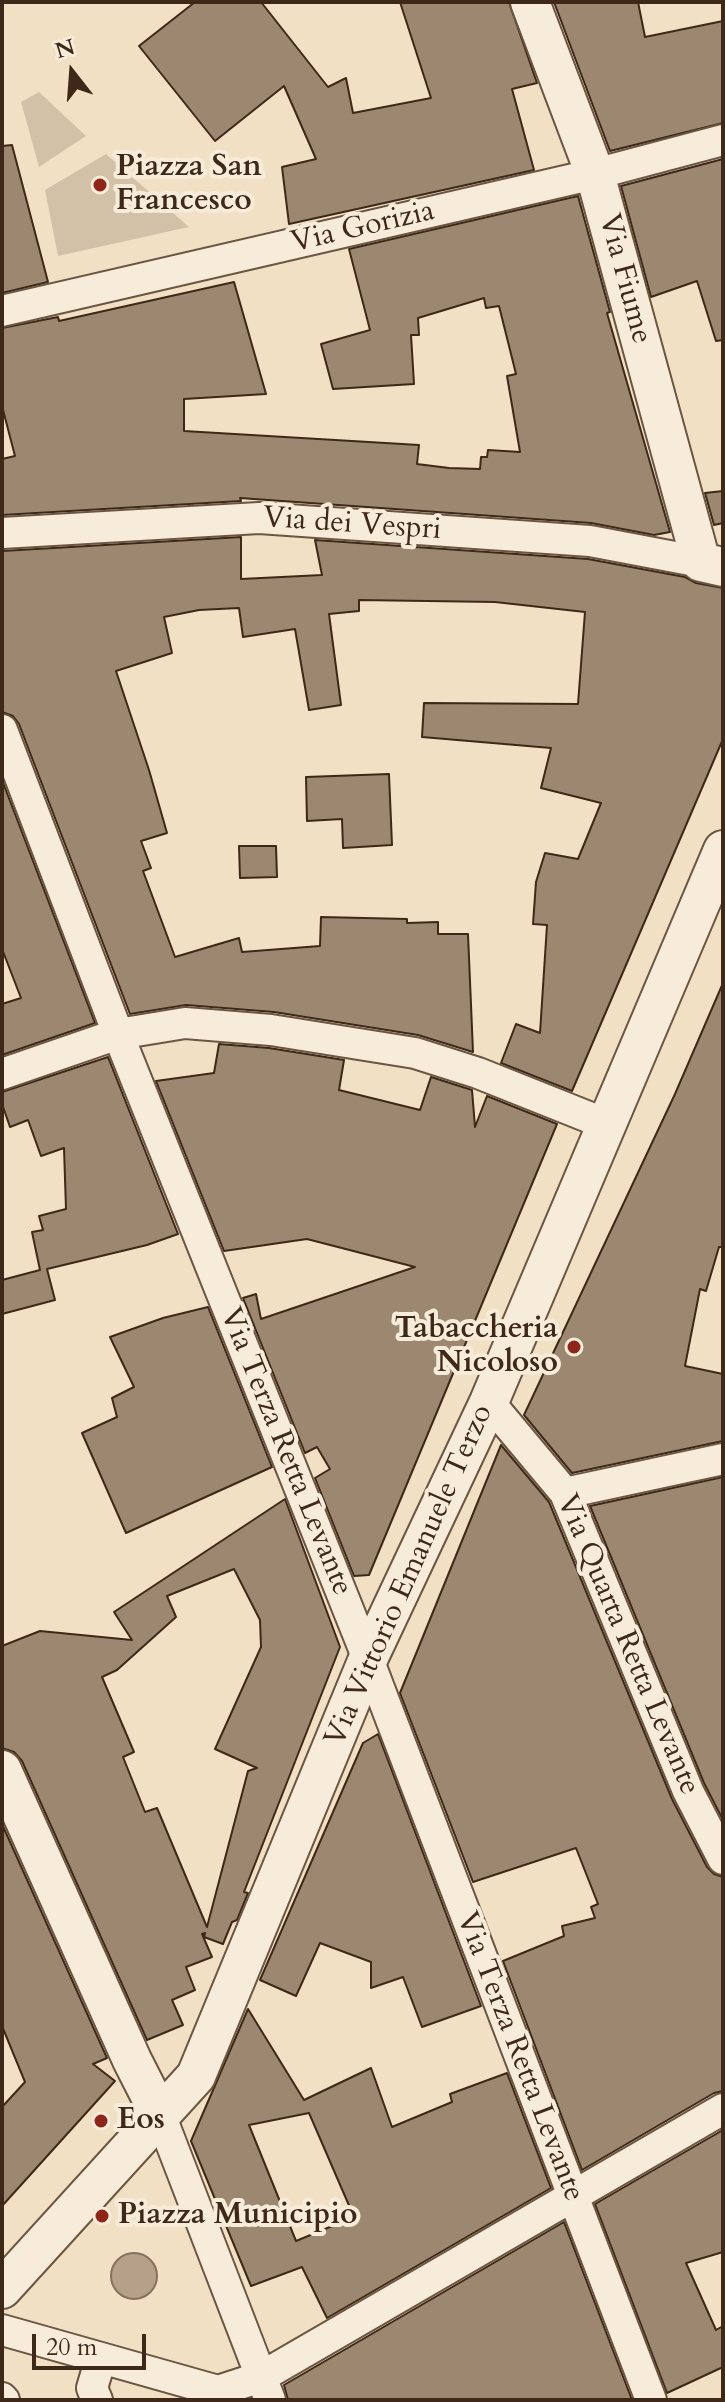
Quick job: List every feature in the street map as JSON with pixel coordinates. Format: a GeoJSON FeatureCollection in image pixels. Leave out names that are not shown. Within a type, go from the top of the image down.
{"type":"FeatureCollection","features":[{"type":"Feature","properties":{"kind":"street","name":"Via Fiume"},"geometry":{"type":"LineString","coordinates":[[530,2],[595,174],[712,564]]}},
{"type":"Feature","properties":{"kind":"street","name":"Via Gorizia"},"geometry":{"type":"LineString","coordinates":[[2,311],[595,174],[723,140]]}},
{"type":"Feature","properties":{"kind":"street","name":"Via dei Vespri"},"geometry":{"type":"LineString","coordinates":[[2,533],[259,518],[590,541],[712,564]]}},
{"type":"Feature","properties":{"kind":"street","name":"Via Terza Retta Levante"},"geometry":{"type":"LineString","coordinates":[[2,730],[118,1034],[368,1659],[651,2400]]}},
{"type":"Feature","properties":{"kind":"street","name":"Via Vittorio Emanuele Terzo"},"geometry":{"type":"LineString","coordinates":[[2,2289],[196,2076],[368,1659],[489,1402],[723,850]]}},
{"type":"Feature","properties":{"kind":"street"},"geometry":{"type":"LineString","coordinates":[[2,1074],[118,1034],[185,1023],[271,1030],[415,1053],[478,1073],[606,1124]]}},
{"type":"Feature","properties":{"kind":"street","name":"Via Quarta Retta Levante"},"geometry":{"type":"LineString","coordinates":[[489,1402],[565,1493],[688,1791],[723,1859]]}},
{"type":"Feature","properties":{"kind":"street"},"geometry":{"type":"LineString","coordinates":[[565,1493],[723,1459]]}},
{"type":"Feature","properties":{"kind":"street"},"geometry":{"type":"LineString","coordinates":[[2,1770],[132,2060],[161,2117],[265,2388]]}},
{"type":"Feature","properties":{"kind":"street"},"geometry":{"type":"LineString","coordinates":[[2,2330],[218,2391],[265,2388],[572,2197],[723,2109]]}},
{"type":"Feature","properties":{"kind":"street"},"geometry":{"type":"LineString","coordinates":[[97,2400],[92,2388],[101,2358]]}},
{"type":"Feature","properties":{"kind":"shaded area"},"geometry":{"type":"Polygon","coordinates":[[[39,92],[86,136],[39,167],[21,102],[39,92]]]}},
{"type":"Feature","properties":{"kind":"shaded area"},"geometry":{"type":"Polygon","coordinates":[[[106,154],[189,227],[58,256],[45,190],[106,154]]]}},
{"type":"Feature","properties":{"kind":"shaded area"},"geometry":{"type":"Polygon","coordinates":[[[134,2253],[150,2260],[157,2276],[150,2292],[134,2299],[118,2292],[111,2276],[118,2260],[134,2253]]]}},
{"type":"Feature","properties":{"kind":"building"},"geometry":{"type":"Polygon","coordinates":[[[195,2],[261,2],[328,87],[346,78],[353,113],[431,98],[400,2],[509,2],[537,83],[512,89],[534,170],[289,224],[282,167],[316,159],[284,86],[215,141],[139,46],[195,2]]]}},
{"type":"Feature","properties":{"kind":"building"},"geometry":{"type":"Polygon","coordinates":[[[554,2],[638,2],[645,37],[723,21],[723,123],[610,151],[554,2]]]}},
{"type":"Feature","properties":{"kind":"building"},"geometry":{"type":"Polygon","coordinates":[[[12,145],[48,282],[2,293],[2,146],[12,145]]]}},
{"type":"Feature","properties":{"kind":"building"},"geometry":{"type":"Polygon","coordinates":[[[723,159],[723,340],[716,341],[697,281],[651,297],[621,186],[723,159]]]}},
{"type":"Feature","properties":{"kind":"building"},"geometry":{"type":"Polygon","coordinates":[[[578,196],[610,312],[607,313],[670,532],[654,535],[591,523],[240,498],[241,501],[2,515],[2,459],[15,456],[2,406],[2,328],[58,317],[59,321],[234,282],[266,394],[184,399],[184,431],[419,445],[417,464],[449,468],[480,469],[481,457],[487,457],[488,450],[520,452],[507,376],[516,374],[499,306],[486,308],[484,298],[418,318],[419,335],[411,335],[414,384],[333,389],[321,344],[370,330],[349,249],[578,196]]]}},
{"type":"Feature","properties":{"kind":"building"},"geometry":{"type":"Polygon","coordinates":[[[723,491],[723,523],[714,525],[705,493],[723,491]]]}},
{"type":"Feature","properties":{"kind":"building"},"geometry":{"type":"Polygon","coordinates":[[[241,537],[241,579],[322,575],[315,540],[588,559],[685,577],[696,583],[723,588],[723,739],[572,1091],[501,1063],[516,1024],[540,1033],[547,925],[533,924],[536,882],[545,853],[578,859],[601,803],[541,788],[551,748],[422,737],[424,703],[578,704],[585,612],[495,602],[359,600],[359,611],[329,614],[341,705],[309,710],[295,629],[243,637],[239,608],[199,610],[164,617],[172,653],[116,671],[167,833],[141,841],[151,868],[143,871],[175,957],[239,938],[242,952],[320,946],[321,917],[438,922],[438,934],[468,934],[473,1052],[418,1035],[274,1012],[186,1005],[130,1014],[19,724],[13,716],[2,712],[2,551],[241,537]]]}},
{"type":"Feature","properties":{"kind":"building"},"geometry":{"type":"Polygon","coordinates":[[[389,774],[392,845],[343,848],[342,819],[307,821],[306,777],[389,774]]]}},
{"type":"Feature","properties":{"kind":"building"},"geometry":{"type":"Polygon","coordinates":[[[2,780],[95,1023],[2,1055],[2,1004],[21,998],[2,949],[2,780]]]}},
{"type":"Feature","properties":{"kind":"building"},"geometry":{"type":"Polygon","coordinates":[[[239,846],[276,846],[277,877],[240,878],[239,846]]]}},
{"type":"Feature","properties":{"kind":"building"},"geometry":{"type":"Polygon","coordinates":[[[723,983],[723,1247],[719,1247],[706,1291],[700,1289],[685,1366],[723,1374],[723,1441],[572,1473],[524,1415],[675,1094],[723,983]]]}},
{"type":"Feature","properties":{"kind":"building"},"geometry":{"type":"Polygon","coordinates":[[[219,1044],[344,1060],[339,1090],[420,1110],[431,1077],[472,1090],[475,1127],[487,1096],[557,1124],[369,1575],[354,1576],[315,1478],[330,1469],[317,1447],[305,1453],[243,1298],[256,1294],[261,1319],[415,1267],[307,1239],[224,1251],[156,1081],[214,1073],[219,1044]]]}},
{"type":"Feature","properties":{"kind":"building"},"geometry":{"type":"Polygon","coordinates":[[[108,1057],[178,1234],[147,1245],[47,1269],[55,1300],[2,1314],[2,1280],[40,1270],[32,1232],[43,1230],[39,1216],[66,1209],[64,1148],[41,1156],[28,1120],[10,1127],[2,1104],[2,1092],[108,1057]]]}},
{"type":"Feature","properties":{"kind":"building"},"geometry":{"type":"Polygon","coordinates":[[[208,1307],[272,1467],[126,1533],[82,1433],[117,1417],[112,1398],[134,1387],[110,1337],[163,1318],[208,1307]]]}},
{"type":"Feature","properties":{"kind":"building"},"geometry":{"type":"Polygon","coordinates":[[[501,1445],[549,1502],[672,1799],[707,1867],[723,1877],[723,2091],[714,2093],[582,2170],[503,1961],[564,1936],[562,1926],[595,1918],[591,1907],[598,1904],[576,1848],[473,1882],[400,1693],[501,1445]]]}},
{"type":"Feature","properties":{"kind":"building"},"geometry":{"type":"Polygon","coordinates":[[[723,1477],[723,1820],[704,1783],[590,1506],[723,1477]]]}},
{"type":"Feature","properties":{"kind":"building"},"geometry":{"type":"Polygon","coordinates":[[[285,1499],[340,1647],[244,1892],[248,1893],[237,1920],[232,1922],[223,1944],[202,1934],[212,1957],[186,1967],[195,1990],[172,2000],[183,2025],[147,2040],[22,1761],[14,1752],[2,1748],[2,1646],[40,1631],[132,1640],[114,1612],[285,1499]],[[234,1569],[167,1596],[176,1617],[117,1670],[102,1677],[134,1752],[123,1757],[145,1812],[157,1808],[207,1927],[248,1771],[257,1768],[215,1749],[261,1647],[260,1620],[234,1569]]]}},
{"type":"Feature","properties":{"kind":"building"},"geometry":{"type":"Polygon","coordinates":[[[378,1734],[481,2006],[422,2027],[403,1977],[371,1988],[371,1962],[320,1943],[296,1996],[260,1980],[363,1743],[378,1734]]]}},
{"type":"Feature","properties":{"kind":"building"},"geometry":{"type":"Polygon","coordinates":[[[2,1824],[107,2058],[93,2064],[115,2081],[2,2206],[2,2107],[25,2082],[2,2026],[2,1824]]]}},
{"type":"Feature","properties":{"kind":"building"},"geometry":{"type":"Polygon","coordinates":[[[248,2009],[304,2100],[371,2068],[392,2127],[452,2102],[450,2094],[507,2073],[551,2188],[327,2318],[302,2267],[251,2286],[191,2141],[248,2009]],[[309,2113],[249,2125],[296,2241],[354,2217],[309,2113]]]}},
{"type":"Feature","properties":{"kind":"building"},"geometry":{"type":"Polygon","coordinates":[[[723,2130],[723,2252],[686,2263],[716,2330],[723,2326],[723,2367],[667,2393],[595,2204],[723,2130]]]}},
{"type":"Feature","properties":{"kind":"building"},"geometry":{"type":"Polygon","coordinates":[[[564,2222],[632,2400],[288,2400],[284,2385],[564,2222]]]}},
{"type":"Feature","properties":{"kind":"place","name":"Piazza San Francesco"},"geometry":{"type":"Point","coordinates":[100,185]}},
{"type":"Feature","properties":{"kind":"place","name":"Tabaccheria Nicoloso"},"geometry":{"type":"Point","coordinates":[574,1347]}},
{"type":"Feature","properties":{"kind":"place","name":"Eos"},"geometry":{"type":"Point","coordinates":[101,2121]}},
{"type":"Feature","properties":{"kind":"place","name":"Piazza Municipio"},"geometry":{"type":"Point","coordinates":[102,2216]}}]}
